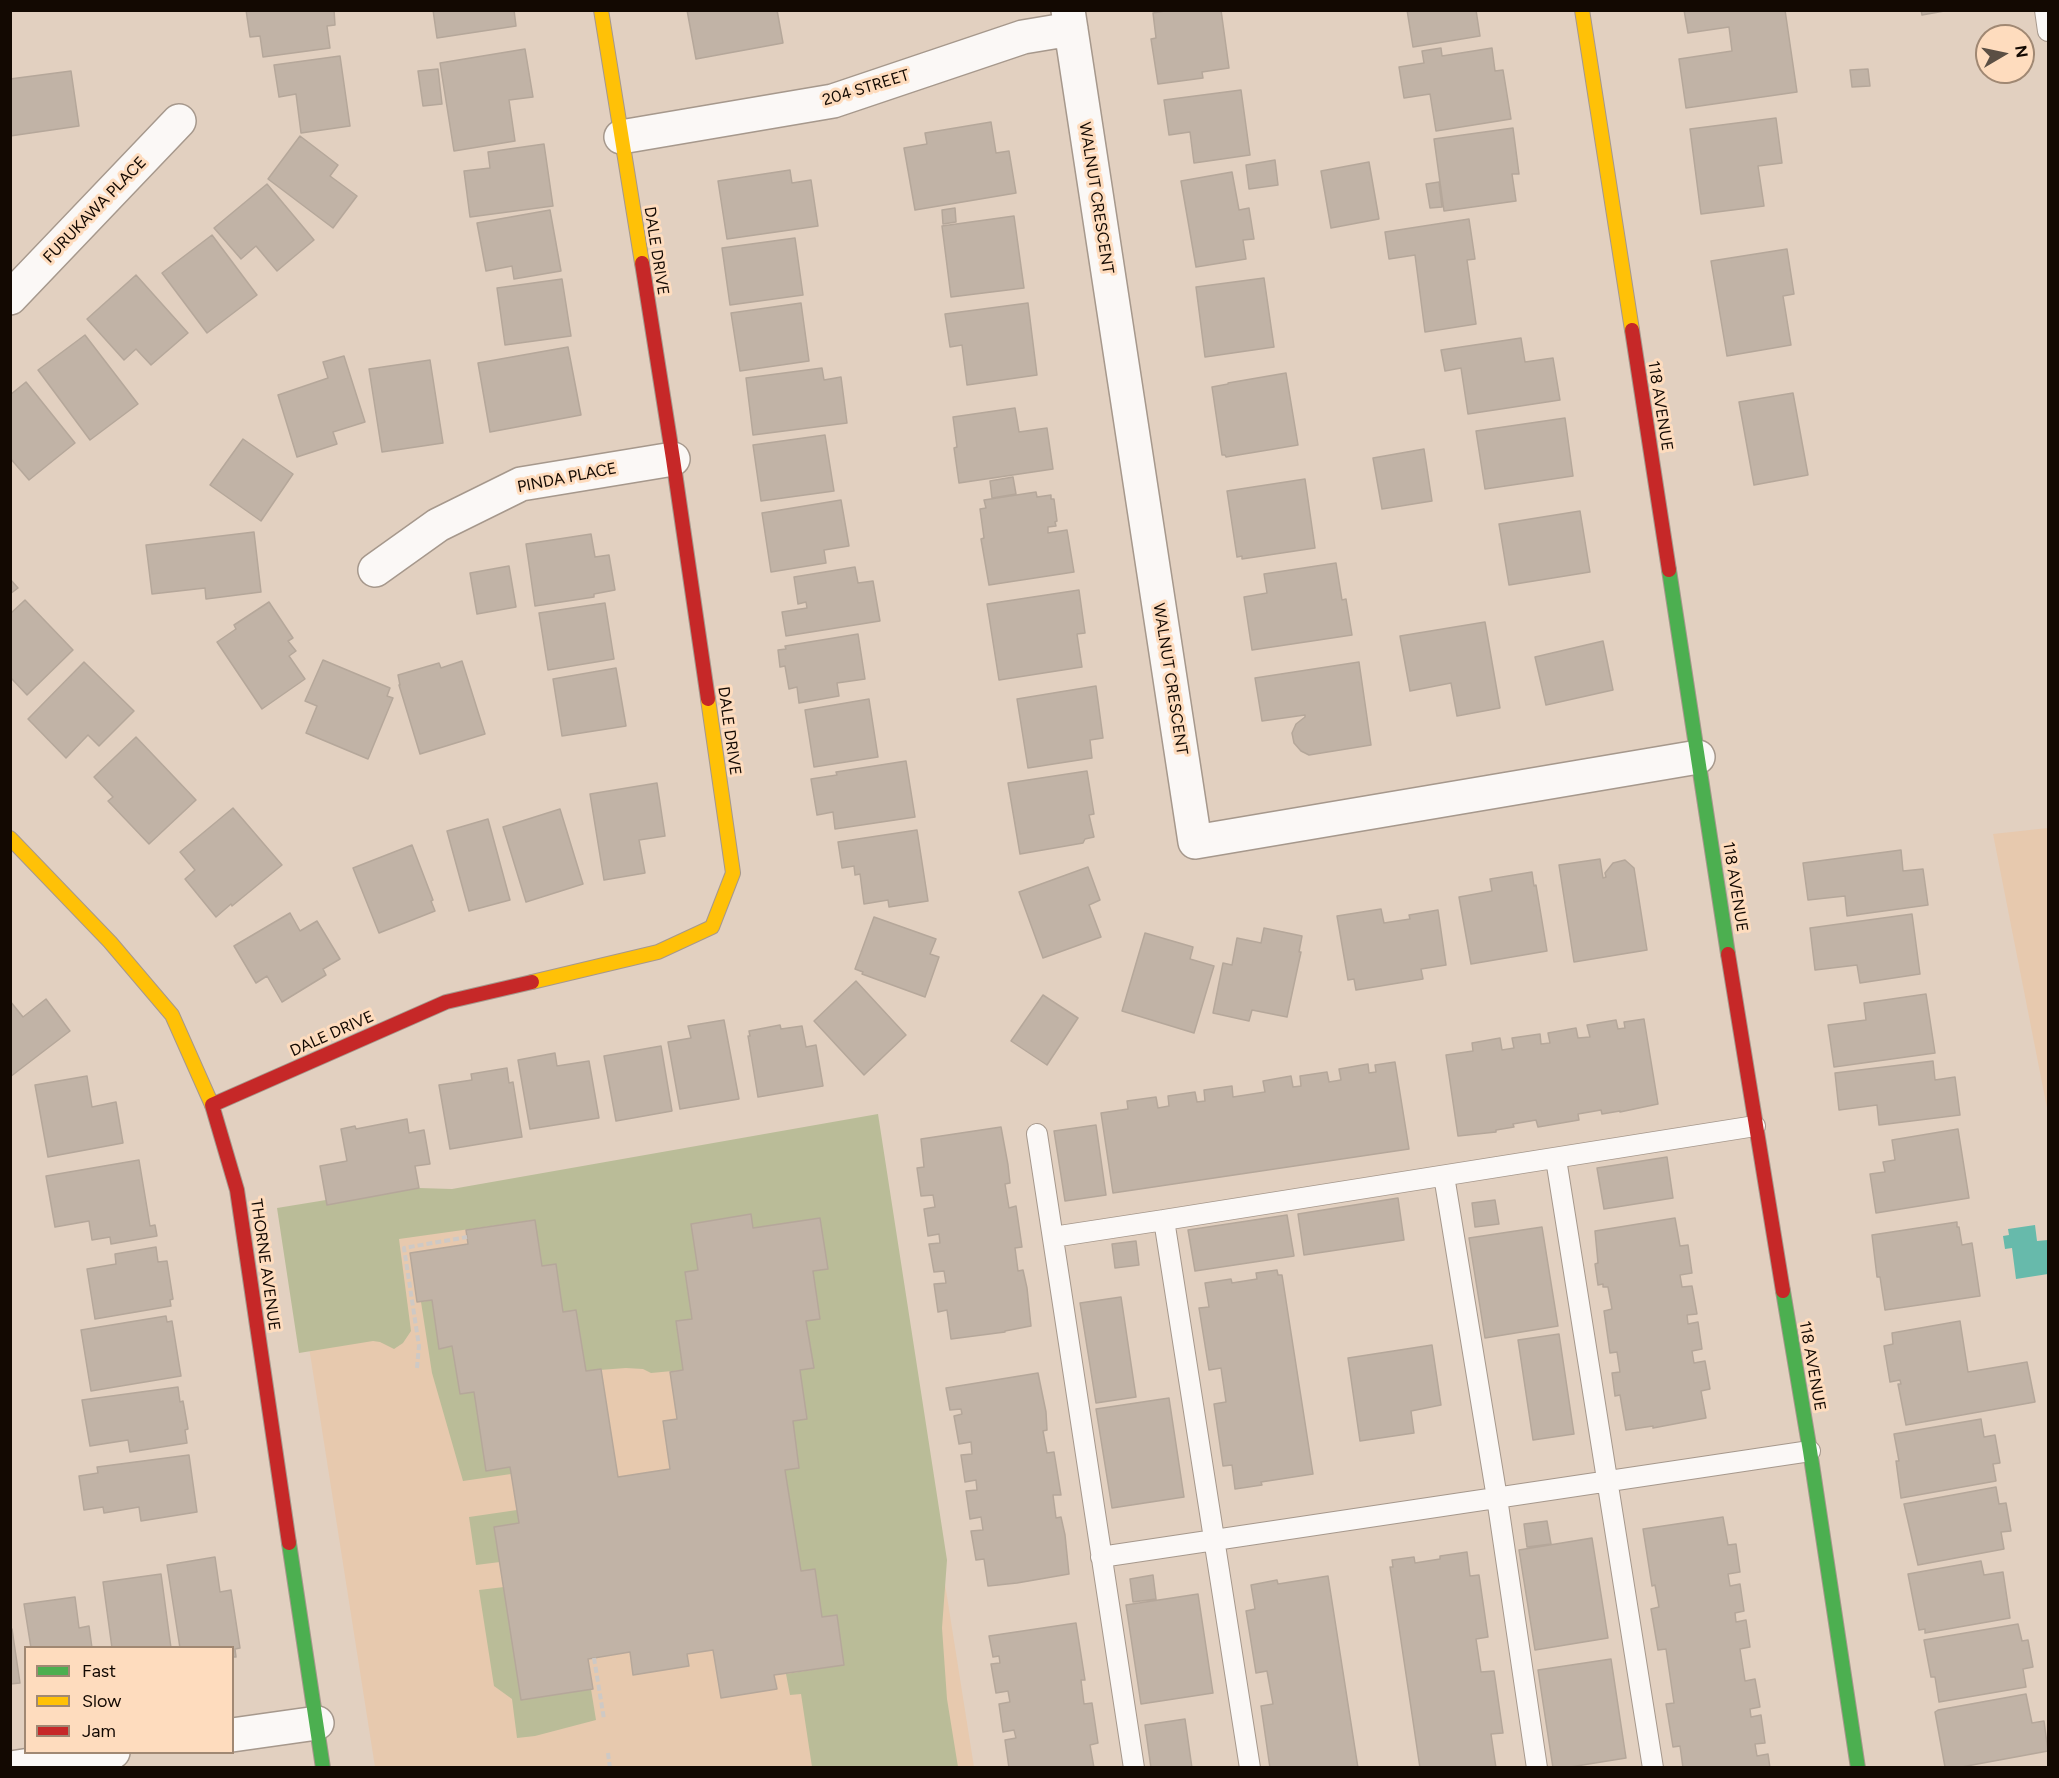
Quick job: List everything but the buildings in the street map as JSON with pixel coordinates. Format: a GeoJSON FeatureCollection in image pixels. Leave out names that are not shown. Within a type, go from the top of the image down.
{"type":"FeatureCollection","features":[{"type":"Feature","properties":{"kind":"street","name":"DALE DRIVE"},"geometry":{"type":"LineString","coordinates":[[212,1105],[446,1002],[658,952],[712,927],[733,873],[673,459],[601,10]]}},
{"type":"Feature","properties":{"kind":"street","name":"118 AVENUE"},"geometry":{"type":"LineString","coordinates":[[1582,10],[1755,1126],[1810,1451],[1858,1767]]}},
{"type":"Feature","properties":{"kind":"street","name":"204 STREET"},"geometry":{"type":"LineString","coordinates":[[621,137],[833,101],[1069,20]]}},
{"type":"Feature","properties":{"kind":"street","name":"WALNUT CRESCENT"},"geometry":{"type":"LineString","coordinates":[[1069,20],[1195,842],[1698,757]]}},
{"type":"Feature","properties":{"kind":"street","name":"FURUKAWA PLACE"},"geometry":{"type":"LineString","coordinates":[[10,298],[179,121]]}},
{"type":"Feature","properties":{"kind":"street","name":"PINDA PLACE"},"geometry":{"type":"LineString","coordinates":[[375,570],[438,525],[521,484],[673,459]]}},
{"type":"Feature","properties":{"kind":"street","name":"THORNE AVENUE"},"geometry":{"type":"LineString","coordinates":[[10,838],[110,942],[171,1015],[212,1105],[237,1190],[323,1767]]}},
{"type":"Feature","properties":{"kind":"street"},"geometry":{"type":"LineString","coordinates":[[234,1735],[317,1723]]}},
{"type":"Feature","properties":{"kind":"street"},"geometry":{"type":"LineString","coordinates":[[11,1767],[99,1754]]}},
{"type":"Feature","properties":{"kind":"lane"},"geometry":{"type":"LineString","coordinates":[[2045,10],[2049,31]]}},
{"type":"Feature","properties":{"kind":"lane"},"geometry":{"type":"LineString","coordinates":[[1053,1237],[1755,1126]]}},
{"type":"Feature","properties":{"kind":"lane"},"geometry":{"type":"LineString","coordinates":[[1037,1134],[1134,1767]]}},
{"type":"Feature","properties":{"kind":"lane"},"geometry":{"type":"LineString","coordinates":[[1556,1159],[1653,1767]]}},
{"type":"Feature","properties":{"kind":"lane"},"geometry":{"type":"LineString","coordinates":[[1444,1176],[1538,1767]]}},
{"type":"Feature","properties":{"kind":"lane"},"geometry":{"type":"LineString","coordinates":[[1164,1220],[1250,1767]]}},
{"type":"Feature","properties":{"kind":"lane"},"geometry":{"type":"LineString","coordinates":[[1101,1557],[1810,1451]]}},
{"type":"Feature","properties":{"kind":"path"},"geometry":{"type":"LineString","coordinates":[[417,1368],[419,1346],[404,1248],[467,1237]]}},
{"type":"Feature","properties":{"kind":"path"},"geometry":{"type":"LineString","coordinates":[[594,1658],[604,1719]]}},
{"type":"Feature","properties":{"kind":"path"},"geometry":{"type":"LineString","coordinates":[[608,1753],[610,1767]]}},
{"type":"Feature","properties":{"kind":"shaded area"},"geometry":{"type":"Polygon","coordinates":[[[2048,828],[2048,1113],[1993,834],[2048,828]]]}},
{"type":"Feature","properties":{"kind":"shaded area"},"geometry":{"type":"Polygon","coordinates":[[[873,1129],[974,1767],[375,1767],[289,1220],[873,1129]]]}},
{"type":"Feature","properties":{"kind":"green space"},"geometry":{"type":"Polygon","coordinates":[[[878,1114],[947,1560],[942,1628],[947,1699],[958,1767],[812,1767],[801,1694],[790,1695],[786,1674],[843,1665],[837,1615],[822,1617],[815,1569],[801,1571],[785,1470],[799,1467],[793,1421],[800,1370],[814,1368],[806,1321],[820,1319],[813,1271],[827,1269],[820,1218],[753,1228],[751,1214],[691,1224],[698,1270],[685,1273],[692,1319],[676,1322],[683,1370],[651,1373],[643,1369],[626,1368],[586,1371],[576,1310],[563,1312],[542,1266],[534,1220],[399,1239],[411,1331],[403,1343],[394,1349],[373,1341],[299,1353],[277,1208],[326,1200],[328,1204],[419,1188],[452,1189],[878,1114]]]}},
{"type":"Feature","properties":{"kind":"green space"},"geometry":{"type":"Polygon","coordinates":[[[432,1300],[439,1348],[452,1346],[460,1394],[474,1392],[487,1471],[510,1467],[511,1474],[463,1481],[432,1373],[421,1302],[432,1300]]]}},
{"type":"Feature","properties":{"kind":"green space"},"geometry":{"type":"Polygon","coordinates":[[[517,1510],[519,1523],[494,1527],[500,1562],[476,1565],[469,1517],[517,1510]]]}},
{"type":"Feature","properties":{"kind":"green space"},"geometry":{"type":"Polygon","coordinates":[[[504,1587],[591,1689],[596,1720],[535,1736],[517,1738],[512,1699],[494,1686],[479,1590],[504,1587]]]}},
{"type":"Feature","properties":{"kind":"water"},"geometry":{"type":"Polygon","coordinates":[[[2035,1225],[2037,1241],[2048,1240],[2048,1274],[2016,1279],[2012,1248],[2005,1249],[2003,1236],[2009,1235],[2008,1229],[2035,1225]]]}},
{"type":"Feature","properties":{"kind":"traffic: fast"},"geometry":{"type":"LineString","coordinates":[[1669,570],[1728,954]]}},
{"type":"Feature","properties":{"kind":"traffic: fast"},"geometry":{"type":"LineString","coordinates":[[1783,1291],[1810,1451],[1858,1768]]}},
{"type":"Feature","properties":{"kind":"traffic: fast"},"geometry":{"type":"LineString","coordinates":[[289,1543],[323,1768]]}},
{"type":"Feature","properties":{"kind":"traffic: slow"},"geometry":{"type":"LineString","coordinates":[[601,10],[642,263]]}},
{"type":"Feature","properties":{"kind":"traffic: slow"},"geometry":{"type":"LineString","coordinates":[[1582,10],[1632,330]]}},
{"type":"Feature","properties":{"kind":"traffic: slow"},"geometry":{"type":"LineString","coordinates":[[532,982],[658,952],[712,927],[733,873],[708,699]]}},
{"type":"Feature","properties":{"kind":"traffic: slow"},"geometry":{"type":"LineString","coordinates":[[10,838],[110,942],[172,1015],[212,1105]]}},
{"type":"Feature","properties":{"kind":"traffic: jam"},"geometry":{"type":"LineString","coordinates":[[642,263],[708,699]]}},
{"type":"Feature","properties":{"kind":"traffic: jam"},"geometry":{"type":"LineString","coordinates":[[1632,330],[1669,570]]}},
{"type":"Feature","properties":{"kind":"traffic: jam"},"geometry":{"type":"LineString","coordinates":[[1728,954],[1783,1291]]}},
{"type":"Feature","properties":{"kind":"traffic: jam"},"geometry":{"type":"LineString","coordinates":[[212,1105],[446,1002],[532,982]]}},
{"type":"Feature","properties":{"kind":"traffic: jam"},"geometry":{"type":"LineString","coordinates":[[212,1105],[237,1190],[289,1543]]}}]}
